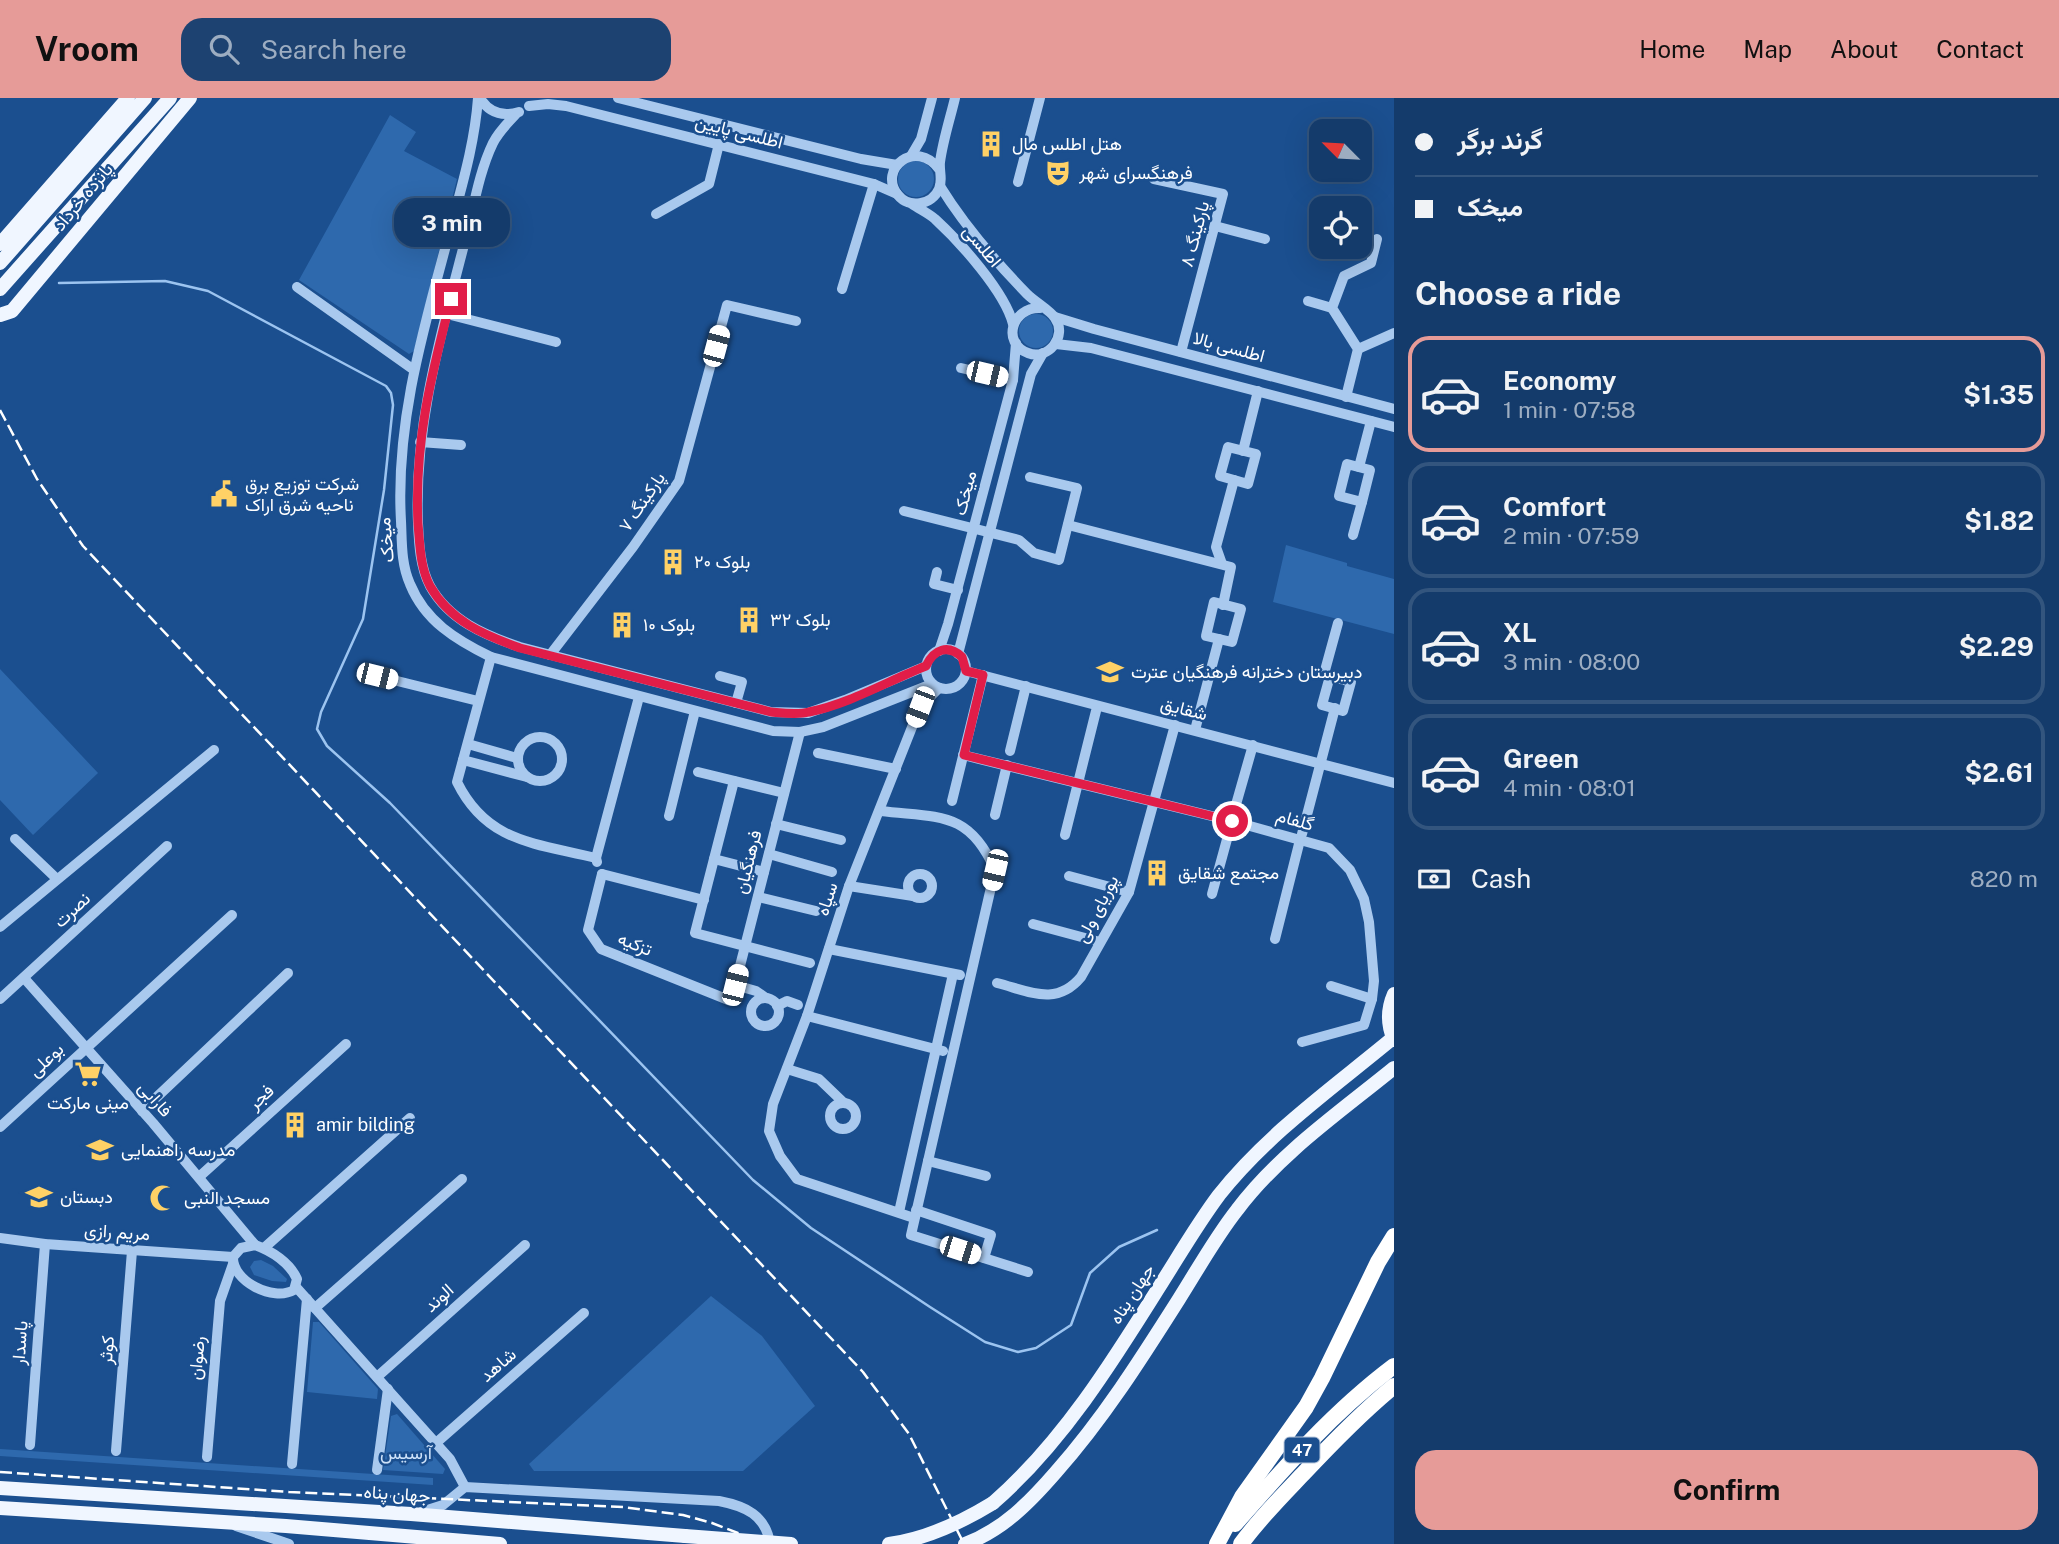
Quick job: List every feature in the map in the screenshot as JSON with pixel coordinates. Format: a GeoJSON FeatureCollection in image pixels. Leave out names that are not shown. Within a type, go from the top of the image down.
{"type":"FeatureCollection","features":[{"type":"Feature","properties":{"kind":"highway"},"geometry":{"type":"LineString","coordinates":[[1218,1544],[1242,1497],[1311,1398],[1378,1262],[1394,1236]]}},
{"type":"Feature","properties":{"kind":"highway","name":"47"},"geometry":{"type":"LineString","coordinates":[[1218,1544],[1321,1429],[1394,1366]]}},
{"type":"Feature","properties":{"kind":"highway","name":"47"},"geometry":{"type":"LineString","coordinates":[[1241,1544],[1334,1441],[1394,1386]]}},
{"type":"Feature","properties":{"kind":"main road","name":"پانزده خرداد"},"geometry":{"type":"LineString","coordinates":[[7,246],[128,98]]}},
{"type":"Feature","properties":{"kind":"main road","name":"پانزده خرداد"},"geometry":{"type":"LineString","coordinates":[[7,246],[145,98]]}},
{"type":"Feature","properties":{"kind":"main road","name":"پانزده خرداد"},"geometry":{"type":"LineString","coordinates":[[0,289],[170,98]]}},
{"type":"Feature","properties":{"kind":"main road","name":"پانزده خرداد"},"geometry":{"type":"LineString","coordinates":[[0,315],[12,311],[190,98]]}},
{"type":"Feature","properties":{"kind":"main road"},"geometry":{"type":"LineString","coordinates":[[0,263],[7,246]]}},
{"type":"Feature","properties":{"kind":"main road"},"geometry":{"type":"LineString","coordinates":[[1393,1039],[1388,1012],[1394,994]]}},
{"type":"Feature","properties":{"kind":"main road","name":"جهان پناه"},"geometry":{"type":"LineString","coordinates":[[889,1544],[928,1534],[968,1519],[993,1503],[1016,1482],[1060,1432],[1119,1349],[1219,1195],[1251,1158],[1281,1131],[1393,1039]]}},
{"type":"Feature","properties":{"kind":"main road"},"geometry":{"type":"LineString","coordinates":[[965,1544],[979,1539],[1006,1522],[1032,1499],[1079,1447],[1138,1363],[1237,1209],[1285,1159],[1394,1068]]}},
{"type":"Feature","properties":{"kind":"main road","name":"جهان پناه"},"geometry":{"type":"LineString","coordinates":[[0,1488],[411,1514],[791,1544]]}},
{"type":"Feature","properties":{"kind":"main road"},"geometry":{"type":"LineString","coordinates":[[0,1508],[500,1544]]}},
{"type":"Feature","properties":{"kind":"street"},"geometry":{"type":"LineString","coordinates":[[479,98],[498,114],[516,114],[532,102]]}},
{"type":"Feature","properties":{"kind":"street","name":"میخک"},"geometry":{"type":"LineString","coordinates":[[479,98],[465,174],[414,370],[405,417],[400,510],[403,562],[415,593],[431,618],[445,632],[491,657],[773,731],[800,732],[823,727],[936,686]]}},
{"type":"Feature","properties":{"kind":"street","name":"اطلسی پایین"},"geometry":{"type":"LineString","coordinates":[[618,98],[861,159],[897,165]]}},
{"type":"Feature","properties":{"kind":"street"},"geometry":{"type":"LineString","coordinates":[[932,98],[921,139],[911,156],[897,165],[892,180],[897,194],[909,203],[917,204],[932,199],[940,186],[939,169],[955,98]]}},
{"type":"Feature","properties":{"kind":"street"},"geometry":{"type":"LineString","coordinates":[[1018,182],[1040,98]]}},
{"type":"Feature","properties":{"kind":"street","name":"اطلسی پایین"},"geometry":{"type":"LineString","coordinates":[[532,102],[566,106],[693,138],[874,184],[897,194]]}},
{"type":"Feature","properties":{"kind":"street","name":"میخک"},"geometry":{"type":"LineString","coordinates":[[516,114],[493,144],[480,183],[430,379],[420,442],[419,533],[421,559],[429,585],[444,605],[468,626],[491,638],[550,656],[771,712],[808,712],[845,700],[926,666]]}},
{"type":"Feature","properties":{"kind":"street"},"geometry":{"type":"LineString","coordinates":[[693,138],[697,118]]}},
{"type":"Feature","properties":{"kind":"street"},"geometry":{"type":"LineString","coordinates":[[656,214],[709,184],[719,145]]}},
{"type":"Feature","properties":{"kind":"street"},"geometry":{"type":"LineString","coordinates":[[911,156],[927,157],[939,169]]}},
{"type":"Feature","properties":{"kind":"street","name":"پارکینگ ۸"},"geometry":{"type":"LineString","coordinates":[[1154,179],[1223,194],[1181,352]]}},
{"type":"Feature","properties":{"kind":"street"},"geometry":{"type":"LineString","coordinates":[[842,289],[874,184]]}},
{"type":"Feature","properties":{"kind":"street","name":"اطلسی"},"geometry":{"type":"LineString","coordinates":[[940,186],[978,240],[1040,308]]}},
{"type":"Feature","properties":{"kind":"street","name":"اطلسی"},"geometry":{"type":"LineString","coordinates":[[909,203],[933,217],[965,251],[1004,301],[1013,324]]}},
{"type":"Feature","properties":{"kind":"street"},"geometry":{"type":"LineString","coordinates":[[1215,226],[1265,239]]}},
{"type":"Feature","properties":{"kind":"street"},"geometry":{"type":"LineString","coordinates":[[1332,308],[1344,276],[1371,263],[1377,239]]}},
{"type":"Feature","properties":{"kind":"street"},"geometry":{"type":"LineString","coordinates":[[297,287],[414,370]]}},
{"type":"Feature","properties":{"kind":"street"},"geometry":{"type":"LineString","coordinates":[[1308,301],[1332,308],[1358,349],[1346,397]]}},
{"type":"Feature","properties":{"kind":"street","name":"پارکینگ ۷"},"geometry":{"type":"LineString","coordinates":[[550,656],[633,547],[679,481],[727,305],[796,321]]}},
{"type":"Feature","properties":{"kind":"street"},"geometry":{"type":"LineString","coordinates":[[1040,308],[1055,317],[1059,330],[1055,344],[1043,353],[1028,353],[1016,343],[1013,324],[1027,309],[1040,308]]}},
{"type":"Feature","properties":{"kind":"street"},"geometry":{"type":"LineString","coordinates":[[447,314],[556,342]]}},
{"type":"Feature","properties":{"kind":"street","name":"اطلسی بالا"},"geometry":{"type":"LineString","coordinates":[[1055,317],[1394,409]]}},
{"type":"Feature","properties":{"kind":"street"},"geometry":{"type":"LineString","coordinates":[[1358,349],[1394,333]]}},
{"type":"Feature","properties":{"kind":"street","name":"میخک"},"geometry":{"type":"LineString","coordinates":[[939,650],[958,590],[1013,380],[1016,343]]}},
{"type":"Feature","properties":{"kind":"street","name":"اطلسی بالا"},"geometry":{"type":"LineString","coordinates":[[1055,344],[1091,348],[1394,427]]}},
{"type":"Feature","properties":{"kind":"street","name":"میخک"},"geometry":{"type":"LineString","coordinates":[[958,654],[1031,374],[1043,353]]}},
{"type":"Feature","properties":{"kind":"street"},"geometry":{"type":"LineString","coordinates":[[961,368],[1013,380]]}},
{"type":"Feature","properties":{"kind":"street"},"geometry":{"type":"LineString","coordinates":[[1242,451],[1258,391]]}},
{"type":"Feature","properties":{"kind":"street"},"geometry":{"type":"LineString","coordinates":[[1359,467],[1371,421]]}},
{"type":"Feature","properties":{"kind":"street"},"geometry":{"type":"LineString","coordinates":[[420,442],[461,445]]}},
{"type":"Feature","properties":{"kind":"street"},"geometry":{"type":"LineString","coordinates":[[1228,447],[1256,454],[1248,484],[1234,480],[1220,476],[1228,447]]}},
{"type":"Feature","properties":{"kind":"street"},"geometry":{"type":"LineString","coordinates":[[1353,535],[1362,502],[1370,470],[1347,464],[1339,496],[1362,502]]}},
{"type":"Feature","properties":{"kind":"street"},"geometry":{"type":"LineString","coordinates":[[904,511],[1019,540],[1034,553],[1059,560],[1077,488],[1030,477]]}},
{"type":"Feature","properties":{"kind":"street"},"geometry":{"type":"LineString","coordinates":[[1222,564],[1216,548],[1234,480]]}},
{"type":"Feature","properties":{"kind":"street"},"geometry":{"type":"LineString","coordinates":[[1068,525],[1231,567],[1223,604]]}},
{"type":"Feature","properties":{"kind":"street"},"geometry":{"type":"LineString","coordinates":[[937,572],[934,584],[958,590]]}},
{"type":"Feature","properties":{"kind":"street"},"geometry":{"type":"LineString","coordinates":[[1214,602],[1223,604],[1241,609],[1232,642],[1206,636],[1214,602]]}},
{"type":"Feature","properties":{"kind":"street"},"geometry":{"type":"LineString","coordinates":[[1330,676],[1322,705],[1343,711],[1352,682],[1324,674],[1338,623]]}},
{"type":"Feature","properties":{"kind":"street"},"geometry":{"type":"LineString","coordinates":[[1195,730],[1219,639]]}},
{"type":"Feature","properties":{"kind":"street"},"geometry":{"type":"LineString","coordinates":[[939,650],[958,654],[964,662],[964,678],[953,688],[936,686],[926,674],[930,657],[939,650]]}},
{"type":"Feature","properties":{"kind":"street"},"geometry":{"type":"LineString","coordinates":[[491,657],[457,782],[465,799],[484,820],[510,837],[596,858]]}},
{"type":"Feature","properties":{"kind":"street","name":"شقایق"},"geometry":{"type":"LineString","coordinates":[[966,671],[1394,783]]}},
{"type":"Feature","properties":{"kind":"street"},"geometry":{"type":"LineString","coordinates":[[952,801],[983,675]]}},
{"type":"Feature","properties":{"kind":"street"},"geometry":{"type":"LineString","coordinates":[[377,676],[478,701]]}},
{"type":"Feature","properties":{"kind":"street"},"geometry":{"type":"LineString","coordinates":[[720,676],[743,682],[736,703]]}},
{"type":"Feature","properties":{"kind":"street","name":"سپاه"},"geometry":{"type":"LineString","coordinates":[[899,1212],[797,1179],[779,1156],[769,1131],[773,1104],[807,1016],[849,886],[920,707],[936,686]]}},
{"type":"Feature","properties":{"kind":"street"},"geometry":{"type":"LineString","coordinates":[[1010,751],[1026,686]]}},
{"type":"Feature","properties":{"kind":"street"},"geometry":{"type":"LineString","coordinates":[[639,697],[596,858],[602,874],[704,900]]}},
{"type":"Feature","properties":{"kind":"street"},"geometry":{"type":"LineString","coordinates":[[1275,939],[1335,709]]}},
{"type":"Feature","properties":{"kind":"street"},"geometry":{"type":"LineString","coordinates":[[669,817],[695,711]]}},
{"type":"Feature","properties":{"kind":"street"},"geometry":{"type":"LineString","coordinates":[[1065,835],[1096,711]]}},
{"type":"Feature","properties":{"kind":"street","name":"پوریای ولی"},"geometry":{"type":"LineString","coordinates":[[997,983],[1059,995],[1071,989],[1081,977],[1129,892],[1175,725]]}},
{"type":"Feature","properties":{"kind":"street","name":"فرهنگیان"},"geometry":{"type":"LineString","coordinates":[[731,1002],[800,732]]}},
{"type":"Feature","properties":{"kind":"street"},"geometry":{"type":"LineString","coordinates":[[463,760],[541,781],[555,775],[562,762],[559,748],[549,739],[535,737],[523,745],[517,758],[518,765],[527,777]]}},
{"type":"Feature","properties":{"kind":"street"},"geometry":{"type":"LineString","coordinates":[[468,744],[517,758]]}},
{"type":"Feature","properties":{"kind":"street"},"geometry":{"type":"LineString","coordinates":[[1212,894],[1253,745]]}},
{"type":"Feature","properties":{"kind":"street"},"geometry":{"type":"LineString","coordinates":[[0,927],[214,750]]}},
{"type":"Feature","properties":{"kind":"street"},"geometry":{"type":"LineString","coordinates":[[818,752],[896,769]]}},
{"type":"Feature","properties":{"kind":"street","name":"گلفام"},"geometry":{"type":"LineString","coordinates":[[964,755],[1154,802],[1233,818],[1301,837],[1329,848],[1350,870],[1364,899],[1369,922],[1374,981],[1372,999],[1364,1025],[1302,1042]]}},
{"type":"Feature","properties":{"kind":"street"},"geometry":{"type":"LineString","coordinates":[[995,815],[1007,765]]}},
{"type":"Feature","properties":{"kind":"street"},"geometry":{"type":"LineString","coordinates":[[698,772],[784,793]]}},
{"type":"Feature","properties":{"kind":"street"},"geometry":{"type":"LineString","coordinates":[[734,781],[695,933],[810,963]]}},
{"type":"Feature","properties":{"kind":"street"},"geometry":{"type":"LineString","coordinates":[[881,811],[947,819],[965,826],[985,846],[995,870],[911,1235],[1028,1272]]}},
{"type":"Feature","properties":{"kind":"street"},"geometry":{"type":"LineString","coordinates":[[776,824],[841,840]]}},
{"type":"Feature","properties":{"kind":"street"},"geometry":{"type":"LineString","coordinates":[[15,839],[58,879]]}},
{"type":"Feature","properties":{"kind":"street","name":"نصرت"},"geometry":{"type":"LineString","coordinates":[[0,999],[167,846]]}},
{"type":"Feature","properties":{"kind":"street"},"geometry":{"type":"LineString","coordinates":[[769,854],[832,872]]}},
{"type":"Feature","properties":{"kind":"street"},"geometry":{"type":"LineString","coordinates":[[714,859],[764,872]]}},
{"type":"Feature","properties":{"kind":"street","name":"تزکیه"},"geometry":{"type":"LineString","coordinates":[[602,874],[588,930],[601,949],[731,1002]]}},
{"type":"Feature","properties":{"kind":"street"},"geometry":{"type":"LineString","coordinates":[[1069,876],[1129,892]]}},
{"type":"Feature","properties":{"kind":"street"},"geometry":{"type":"LineString","coordinates":[[849,886],[913,897]]}},
{"type":"Feature","properties":{"kind":"street"},"geometry":{"type":"LineString","coordinates":[[758,897],[816,911]]}},
{"type":"Feature","properties":{"kind":"street","name":"بوعلی"},"geometry":{"type":"LineString","coordinates":[[0,1127],[232,915]]}},
{"type":"Feature","properties":{"kind":"street"},"geometry":{"type":"LineString","coordinates":[[1033,924],[1101,942]]}},
{"type":"Feature","properties":{"kind":"street"},"geometry":{"type":"LineString","coordinates":[[829,948],[970,977]]}},
{"type":"Feature","properties":{"kind":"street"},"geometry":{"type":"LineString","coordinates":[[142,1111],[288,973]]}},
{"type":"Feature","properties":{"kind":"street"},"geometry":{"type":"LineString","coordinates":[[953,974],[899,1212],[991,1235],[985,1258]]}},
{"type":"Feature","properties":{"kind":"street","name":"فارابی"},"geometry":{"type":"LineString","coordinates":[[24,978],[260,1247],[293,1271],[297,1279],[296,1287]]}},
{"type":"Feature","properties":{"kind":"street"},"geometry":{"type":"LineString","coordinates":[[735,985],[756,991],[766,998],[777,1006],[778,1015],[774,1023],[765,1026],[756,1023],[751,1016],[751,1007],[757,1000],[766,998]]}},
{"type":"Feature","properties":{"kind":"street"},"geometry":{"type":"LineString","coordinates":[[1331,986],[1372,999]]}},
{"type":"Feature","properties":{"kind":"street"},"geometry":{"type":"LineString","coordinates":[[777,1006],[787,1001],[798,1005]]}},
{"type":"Feature","properties":{"kind":"street"},"geometry":{"type":"LineString","coordinates":[[807,1016],[953,1053]]}},
{"type":"Feature","properties":{"kind":"street","name":"فجر"},"geometry":{"type":"LineString","coordinates":[[199,1177],[346,1044]]}},
{"type":"Feature","properties":{"kind":"street"},"geometry":{"type":"LineString","coordinates":[[787,1069],[819,1079],[843,1102]]}},
{"type":"Feature","properties":{"kind":"street"},"geometry":{"type":"LineString","coordinates":[[410,1118],[260,1247],[241,1248],[233,1260],[240,1277],[260,1288],[284,1294],[296,1287],[436,1443],[455,1466],[465,1487]]}},
{"type":"Feature","properties":{"kind":"street"},"geometry":{"type":"LineString","coordinates":[[928,1161],[986,1176]]}},
{"type":"Feature","properties":{"kind":"street"},"geometry":{"type":"LineString","coordinates":[[315,1308],[462,1179]]}},
{"type":"Feature","properties":{"kind":"street","name":"مریم رازی"},"geometry":{"type":"LineString","coordinates":[[0,1238],[233,1260]]}},
{"type":"Feature","properties":{"kind":"street","name":"پاسدار"},"geometry":{"type":"LineString","coordinates":[[30,1445],[45,1244]]}},
{"type":"Feature","properties":{"kind":"street","name":"الوند"},"geometry":{"type":"LineString","coordinates":[[377,1377],[525,1245]]}},
{"type":"Feature","properties":{"kind":"street","name":"کوثر"},"geometry":{"type":"LineString","coordinates":[[116,1451],[132,1251]]}},
{"type":"Feature","properties":{"kind":"street","name":"رضوان"},"geometry":{"type":"LineString","coordinates":[[206,1457],[220,1301],[233,1260]]}},
{"type":"Feature","properties":{"kind":"street"},"geometry":{"type":"LineString","coordinates":[[292,1464],[307,1299]]}},
{"type":"Feature","properties":{"kind":"street","name":"شاهد"},"geometry":{"type":"LineString","coordinates":[[436,1443],[584,1313]]}},
{"type":"Feature","properties":{"kind":"street"},"geometry":{"type":"LineString","coordinates":[[377,1470],[388,1389]]}},
{"type":"Feature","properties":{"kind":"street"},"geometry":{"type":"LineString","coordinates":[[411,1514],[443,1505],[465,1487],[719,1501],[740,1506],[755,1514],[766,1527],[770,1544]]}},
{"type":"Feature","properties":{"kind":"street"},"geometry":{"type":"LineString","coordinates":[[227,1523],[289,1544]]}},
{"type":"Feature","properties":{"kind":"green space"},"geometry":{"type":"Polygon","coordinates":[[[390,115],[416,132],[404,151],[457,179],[414,351],[409,354],[299,280],[390,115]]]}},
{"type":"Feature","properties":{"kind":"green space"},"geometry":{"type":"Polygon","coordinates":[[[916,161],[929,166],[934,179],[929,192],[916,197],[903,192],[898,179],[903,166],[916,161]]]}},
{"type":"Feature","properties":{"kind":"green space"},"geometry":{"type":"Polygon","coordinates":[[[1036,314],[1048,319],[1053,331],[1048,343],[1036,348],[1024,343],[1019,331],[1024,319],[1036,314]]]}},
{"type":"Feature","properties":{"kind":"green space"},"geometry":{"type":"Polygon","coordinates":[[[1286,545],[1394,579],[1394,634],[1273,602],[1286,545]]]}},
{"type":"Feature","properties":{"kind":"green space"},"geometry":{"type":"Polygon","coordinates":[[[0,669],[98,773],[33,835],[0,800],[0,669]]]}},
{"type":"Feature","properties":{"kind":"green space"},"geometry":{"type":"Polygon","coordinates":[[[261,1260],[273,1266],[287,1279],[286,1282],[254,1275],[250,1267],[254,1261],[261,1260]]]}},
{"type":"Feature","properties":{"kind":"green space"},"geometry":{"type":"Polygon","coordinates":[[[711,1296],[762,1336],[815,1406],[743,1471],[534,1471],[529,1464],[711,1296]]]}},
{"type":"Feature","properties":{"kind":"green space"},"geometry":{"type":"Polygon","coordinates":[[[313,1322],[319,1322],[378,1389],[377,1399],[307,1392],[313,1322]]]}},
{"type":"Feature","properties":{"kind":"green space","name":"آرسیس"},"geometry":{"type":"Polygon","coordinates":[[[397,1414],[445,1469],[443,1474],[383,1470],[391,1416],[397,1414]]]}},
{"type":"Feature","properties":{"kind":"green space"},"geometry":{"type":"Polygon","coordinates":[[[0,1449],[433,1478],[433,1485],[0,1456],[0,1449]]]}},
{"type":"Feature","properties":{"kind":"waterway"},"geometry":{"type":"LineString","coordinates":[[59,283],[165,281],[208,291],[386,386],[391,393],[393,405],[384,490],[363,619],[321,712],[317,729],[327,746],[390,803],[753,1180],[811,1228],[930,1307],[985,1342],[1018,1352],[1036,1348],[1071,1325],[1090,1273],[1119,1247],[1157,1230]]}},
{"type":"Feature","properties":{"kind":"railway"},"geometry":{"type":"LineString","coordinates":[[0,410],[37,479],[83,546],[863,1372],[909,1434],[964,1544]]}},
{"type":"Feature","properties":{"kind":"railway"},"geometry":{"type":"LineString","coordinates":[[0,1472],[289,1492],[623,1507],[683,1515],[766,1544]]}},
{"type":"Feature","properties":{"kind":"place","name":"هتل اطلس مال"},"geometry":{"type":"Point","coordinates":[991,144]}},
{"type":"Feature","properties":{"kind":"place","name":"فرهنگسرای شهر"},"geometry":{"type":"Point","coordinates":[1058,173]}},
{"type":"Feature","properties":{"kind":"place","name":"شرکت توزیع برق ناحیه شرق اراک"},"geometry":{"type":"Point","coordinates":[224,494]}},
{"type":"Feature","properties":{"kind":"place","name":"بلوک ۲۰"},"geometry":{"type":"Point","coordinates":[673,562]}},
{"type":"Feature","properties":{"kind":"place","name":"بلوک ۳۲"},"geometry":{"type":"Point","coordinates":[749,620]}},
{"type":"Feature","properties":{"kind":"place","name":"بلوک ۱۰"},"geometry":{"type":"Point","coordinates":[622,625]}},
{"type":"Feature","properties":{"kind":"place","name":"دبیرستان دخترانه فرهنگیان عترت"},"geometry":{"type":"Point","coordinates":[1110,672]}},
{"type":"Feature","properties":{"kind":"place","name":"مجتمع شقایق"},"geometry":{"type":"Point","coordinates":[1157,873]}},
{"type":"Feature","properties":{"kind":"place","name":"مینی مارکت"},"geometry":{"type":"Point","coordinates":[88,1074]}},
{"type":"Feature","properties":{"kind":"place","name":"amir bilding"},"geometry":{"type":"Point","coordinates":[295,1125]}},
{"type":"Feature","properties":{"kind":"place","name":"مدرسه راهنمایی"},"geometry":{"type":"Point","coordinates":[100,1150]}},
{"type":"Feature","properties":{"kind":"place","name":"دبستان"},"geometry":{"type":"Point","coordinates":[39,1197]}},
{"type":"Feature","properties":{"kind":"place","name":"مسجد النبی"},"geometry":{"type":"Point","coordinates":[163,1198]}},
{"type":"Feature","properties":{"kind":"route"},"geometry":{"type":"LineString","coordinates":[[451,299],[423,417],[418,463],[418,510],[421,559],[429,585],[444,605],[468,626],[520,648],[771,712],[789,713],[808,712],[845,700],[926,666],[930,657],[939,650],[954,651],[962,657],[966,671],[983,675],[964,755],[1232,821]]}}]}
